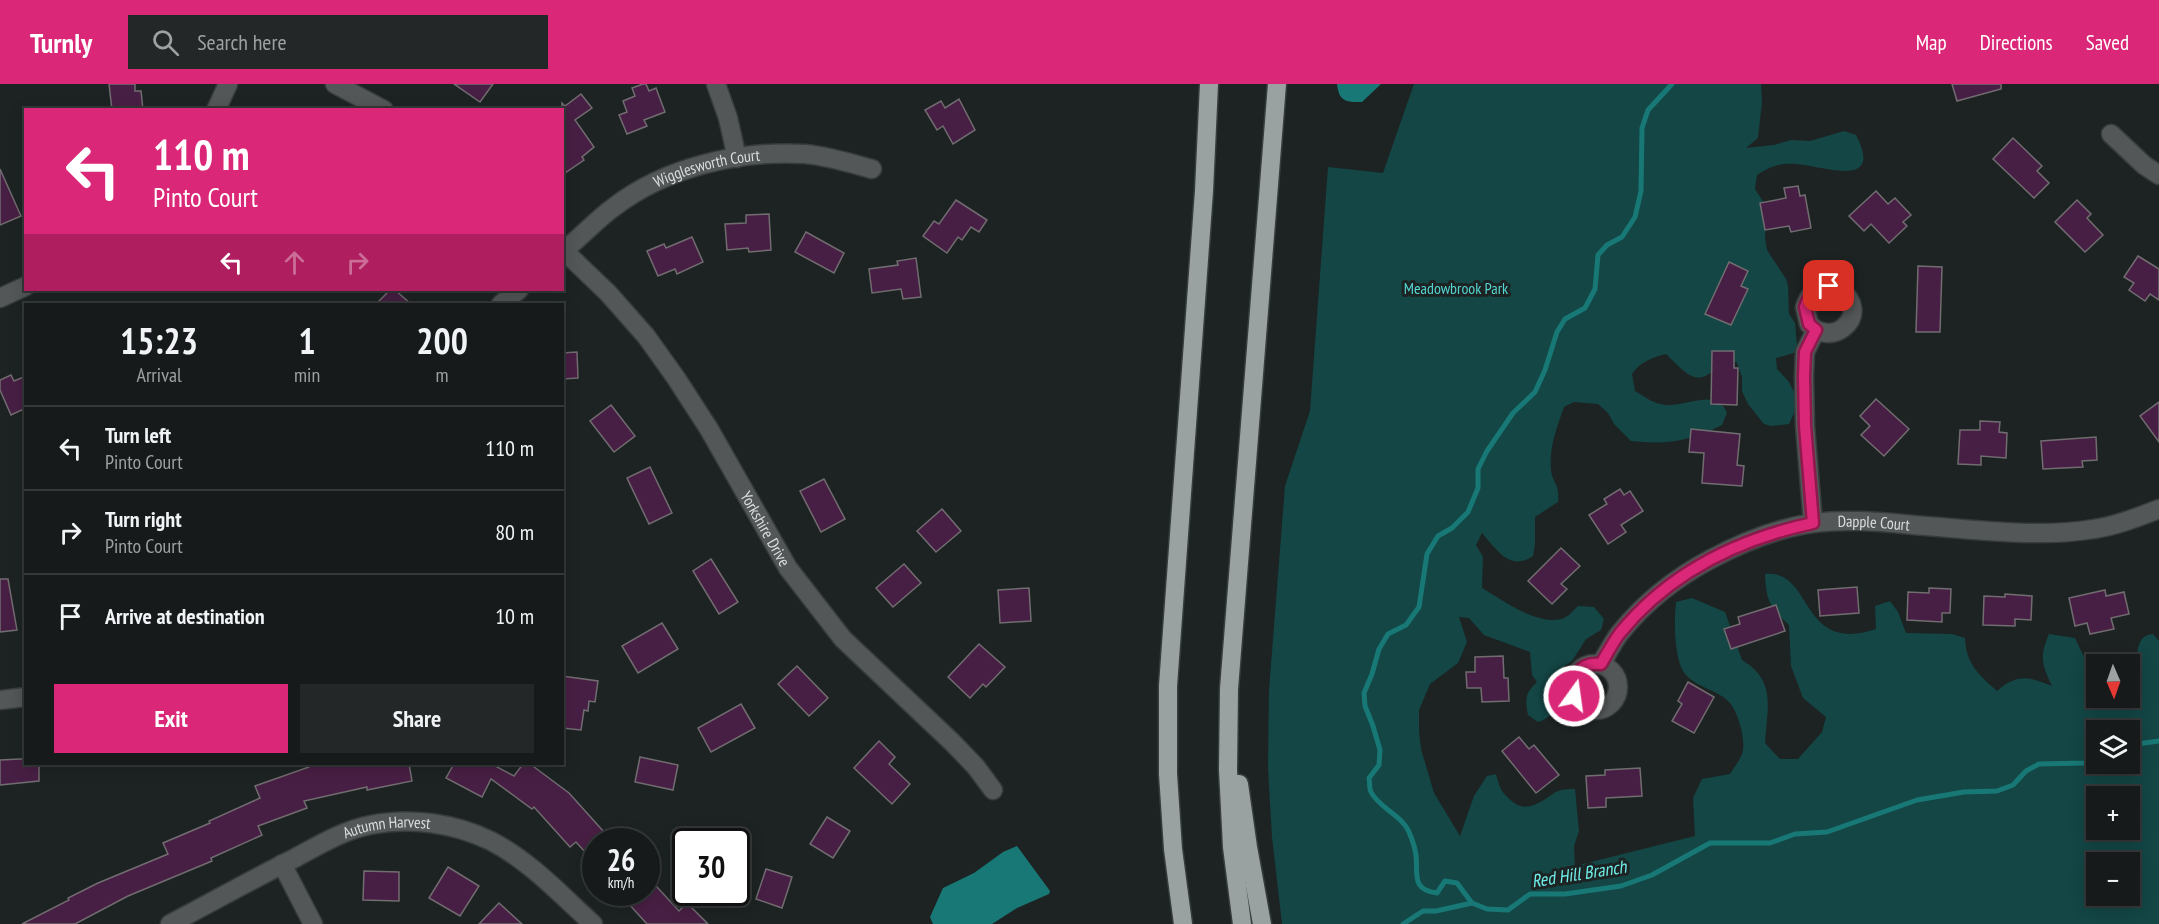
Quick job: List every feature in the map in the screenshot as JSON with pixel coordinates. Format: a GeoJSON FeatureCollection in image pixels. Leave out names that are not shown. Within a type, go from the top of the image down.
{"type":"FeatureCollection","features":[{"type":"Feature","properties":{"kind":"highway"},"geometry":{"type":"LineString","coordinates":[[1183,924],[1173,849],[1168,686],[1204,191],[1209,84]]}},
{"type":"Feature","properties":{"kind":"highway"},"geometry":{"type":"LineString","coordinates":[[1242,924],[1232,847],[1228,770],[1229,689],[1277,84]]}},
{"type":"Feature","properties":{"kind":"highway"},"geometry":{"type":"LineString","coordinates":[[1245,477],[1235,689],[1237,770],[1248,847],[1263,924]]}},
{"type":"Feature","properties":{"kind":"street"},"geometry":{"type":"LineString","coordinates":[[217,108],[228,84]]}},
{"type":"Feature","properties":{"kind":"street"},"geometry":{"type":"LineString","coordinates":[[336,84],[380,108]]}},
{"type":"Feature","properties":{"kind":"street"},"geometry":{"type":"LineString","coordinates":[[716,84],[728,118],[737,158]]}},
{"type":"Feature","properties":{"kind":"street"},"geometry":{"type":"LineString","coordinates":[[2111,134],[2144,165],[2159,175]]}},
{"type":"Feature","properties":{"kind":"street","name":"Wigglesworth Court"},"geometry":{"type":"LineString","coordinates":[[564,250],[614,207],[643,189],[701,166],[737,158],[771,154],[806,154],[872,169]]}},
{"type":"Feature","properties":{"kind":"street","name":"Yorkshire Drive"},"geometry":{"type":"LineString","coordinates":[[564,252],[608,293],[646,336],[709,429],[788,568],[836,629],[878,673],[953,743],[976,767],[993,790]]}},
{"type":"Feature","properties":{"kind":"street"},"geometry":{"type":"LineString","coordinates":[[0,298],[24,287]]}},
{"type":"Feature","properties":{"kind":"street"},"geometry":{"type":"LineString","coordinates":[[502,303],[518,291]]}},
{"type":"Feature","properties":{"kind":"street"},"geometry":{"type":"LineString","coordinates":[[1813,523],[1805,426],[1804,376],[1805,352],[1816,330]]}},
{"type":"Feature","properties":{"kind":"street","name":"Dapple Court"},"geometry":{"type":"LineString","coordinates":[[1601,664],[1620,633],[1678,579],[1734,547],[1764,536],[1813,523],[1878,522],[2019,532],[2060,532],[2095,529],[2129,521],[2159,509]]}},
{"type":"Feature","properties":{"kind":"street"},"geometry":{"type":"LineString","coordinates":[[0,700],[24,697]]}},
{"type":"Feature","properties":{"kind":"street","name":"Autumn Harvest"},"geometry":{"type":"LineString","coordinates":[[170,924],[337,836],[370,825],[400,822],[434,823],[464,830],[483,838],[527,864],[593,924]]}},
{"type":"Feature","properties":{"kind":"street"},"geometry":{"type":"LineString","coordinates":[[282,864],[313,924]]}},
{"type":"Feature","properties":{"kind":"green space","name":"Meadowbrook Park"},"geometry":{"type":"Polygon","coordinates":[[[1414,84],[1761,84],[1762,102],[1758,138],[1746,148],[1774,145],[1791,140],[1810,141],[1844,131],[1856,135],[1863,152],[1862,163],[1856,169],[1846,171],[1785,164],[1771,167],[1757,175],[1755,189],[1766,206],[1767,250],[1786,279],[1789,314],[1795,323],[1797,345],[1794,353],[1776,358],[1777,369],[1789,382],[1796,396],[1795,411],[1789,424],[1771,426],[1764,424],[1748,404],[1742,391],[1742,377],[1737,363],[1727,356],[1710,373],[1696,378],[1683,370],[1666,354],[1656,357],[1643,363],[1632,374],[1635,391],[1654,402],[1666,405],[1700,400],[1716,401],[1727,413],[1722,425],[1699,435],[1667,442],[1631,441],[1598,404],[1574,402],[1564,407],[1552,445],[1551,469],[1558,491],[1558,502],[1535,517],[1533,556],[1525,560],[1510,560],[1498,552],[1482,533],[1476,545],[1483,557],[1482,588],[1521,611],[1544,619],[1564,618],[1578,606],[1594,607],[1604,619],[1601,630],[1586,639],[1572,661],[1554,678],[1554,687],[1559,701],[1546,719],[1538,722],[1528,715],[1526,705],[1528,693],[1537,682],[1532,675],[1530,652],[1484,635],[1469,618],[1459,617],[1467,642],[1458,663],[1430,684],[1419,710],[1419,732],[1421,749],[1434,793],[1460,836],[1474,796],[1487,776],[1496,774],[1503,793],[1513,802],[1524,807],[1535,804],[1558,791],[1575,789],[1579,831],[1574,846],[1575,866],[1695,836],[1693,798],[1702,779],[1730,774],[1741,756],[1743,745],[1738,718],[1729,702],[1693,681],[1683,671],[1680,664],[1675,637],[1676,602],[1692,598],[1725,612],[1742,660],[1761,677],[1765,686],[1768,707],[1765,743],[1780,759],[1798,759],[1822,732],[1826,717],[1803,698],[1791,666],[1789,625],[1770,603],[1766,591],[1765,574],[1781,576],[1792,584],[1820,622],[1833,631],[1851,634],[1876,629],[1875,606],[1890,601],[1898,612],[1906,633],[1952,634],[1965,638],[1971,662],[1979,674],[1997,691],[2011,681],[2024,678],[2052,686],[2043,661],[2049,634],[2075,638],[2086,664],[2086,708],[2140,708],[2140,654],[2137,654],[2140,641],[2147,635],[2153,634],[2159,641],[2159,924],[1282,924],[1272,837],[1268,768],[1269,690],[1285,486],[1310,411],[1328,167],[1383,173],[1414,84]]]}},
{"type":"Feature","properties":{"kind":"shaded area"},"geometry":{"type":"Polygon","coordinates":[[[1337,84],[1381,84],[1362,102],[1352,102],[1342,98],[1337,84]]]}},
{"type":"Feature","properties":{"kind":"shaded area"},"geometry":{"type":"Polygon","coordinates":[[[1017,846],[1050,891],[1049,894],[1017,908],[992,924],[933,924],[930,917],[943,888],[974,873],[1003,852],[1017,846]]]}},
{"type":"Feature","properties":{"kind":"building"},"geometry":{"type":"Polygon","coordinates":[[[109,84],[135,84],[135,91],[141,91],[143,108],[112,108],[109,84]]]}},
{"type":"Feature","properties":{"kind":"building"},"geometry":{"type":"Polygon","coordinates":[[[454,84],[493,84],[480,102],[454,84]]]}},
{"type":"Feature","properties":{"kind":"building"},"geometry":{"type":"Polygon","coordinates":[[[646,84],[649,91],[656,88],[665,112],[644,120],[647,126],[627,134],[619,115],[627,112],[623,101],[635,96],[632,88],[646,84]]]}},
{"type":"Feature","properties":{"kind":"building"},"geometry":{"type":"Polygon","coordinates":[[[1952,84],[2001,84],[2001,89],[1957,101],[1952,84]]]}},
{"type":"Feature","properties":{"kind":"building"},"geometry":{"type":"Polygon","coordinates":[[[581,94],[592,108],[575,120],[594,147],[582,157],[584,160],[564,174],[564,108],[562,108],[562,103],[565,106],[581,94]]]}},
{"type":"Feature","properties":{"kind":"building"},"geometry":{"type":"Polygon","coordinates":[[[959,99],[975,130],[953,144],[943,126],[937,130],[925,110],[941,101],[945,108],[959,99]]]}},
{"type":"Feature","properties":{"kind":"building"},"geometry":{"type":"Polygon","coordinates":[[[2013,138],[2042,166],[2037,171],[2049,183],[2034,198],[1993,159],[2013,138]]]}},
{"type":"Feature","properties":{"kind":"building"},"geometry":{"type":"Polygon","coordinates":[[[0,169],[21,216],[0,225],[0,169]]]}},
{"type":"Feature","properties":{"kind":"building"},"geometry":{"type":"Polygon","coordinates":[[[1798,186],[1800,196],[1805,195],[1811,228],[1791,232],[1789,226],[1765,230],[1760,203],[1786,198],[1784,188],[1798,186]]]}},
{"type":"Feature","properties":{"kind":"building"},"geometry":{"type":"Polygon","coordinates":[[[1876,191],[1888,204],[1895,198],[1911,215],[1903,222],[1907,226],[1889,243],[1871,224],[1864,231],[1849,216],[1876,191]]]}},
{"type":"Feature","properties":{"kind":"building"},"geometry":{"type":"Polygon","coordinates":[[[956,200],[987,220],[979,232],[971,227],[962,240],[958,237],[947,253],[923,236],[934,221],[939,224],[956,200]]]}},
{"type":"Feature","properties":{"kind":"building"},"geometry":{"type":"Polygon","coordinates":[[[2077,200],[2091,214],[2087,218],[2103,235],[2085,252],[2055,222],[2077,200]]]}},
{"type":"Feature","properties":{"kind":"building"},"geometry":{"type":"Polygon","coordinates":[[[769,214],[771,250],[749,252],[748,248],[727,250],[725,224],[746,223],[746,215],[769,214]]]}},
{"type":"Feature","properties":{"kind":"building"},"geometry":{"type":"Polygon","coordinates":[[[806,232],[844,253],[834,273],[795,252],[806,232]]]}},
{"type":"Feature","properties":{"kind":"building"},"geometry":{"type":"Polygon","coordinates":[[[692,237],[703,262],[677,274],[675,269],[658,276],[647,251],[664,244],[666,248],[692,237]]]}},
{"type":"Feature","properties":{"kind":"building"},"geometry":{"type":"Polygon","coordinates":[[[2138,256],[2159,269],[2159,300],[2150,294],[2145,301],[2129,290],[2134,283],[2124,277],[2138,256]]]}},
{"type":"Feature","properties":{"kind":"building"},"geometry":{"type":"Polygon","coordinates":[[[916,258],[921,297],[903,299],[901,289],[872,293],[869,269],[898,265],[897,261],[916,258]]]}},
{"type":"Feature","properties":{"kind":"building"},"geometry":{"type":"Polygon","coordinates":[[[1729,262],[1748,271],[1741,286],[1748,289],[1731,325],[1705,314],[1729,262]]]}},
{"type":"Feature","properties":{"kind":"building"},"geometry":{"type":"Polygon","coordinates":[[[1918,266],[1942,267],[1940,332],[1916,332],[1918,266]]]}},
{"type":"Feature","properties":{"kind":"building"},"geometry":{"type":"Polygon","coordinates":[[[389,291],[396,291],[410,303],[377,303],[389,291]]]}},
{"type":"Feature","properties":{"kind":"building"},"geometry":{"type":"Polygon","coordinates":[[[1712,351],[1734,351],[1734,368],[1738,368],[1737,405],[1711,404],[1712,351]]]}},
{"type":"Feature","properties":{"kind":"building"},"geometry":{"type":"Polygon","coordinates":[[[577,352],[578,378],[564,379],[564,353],[577,352]]]}},
{"type":"Feature","properties":{"kind":"building"},"geometry":{"type":"Polygon","coordinates":[[[11,375],[14,381],[24,377],[24,409],[11,415],[0,390],[0,380],[11,375]]]}},
{"type":"Feature","properties":{"kind":"building"},"geometry":{"type":"Polygon","coordinates":[[[1876,399],[1909,429],[1884,456],[1861,435],[1870,426],[1860,416],[1876,399]]]}},
{"type":"Feature","properties":{"kind":"building"},"geometry":{"type":"Polygon","coordinates":[[[2159,402],[2159,442],[2140,416],[2159,402]]]}},
{"type":"Feature","properties":{"kind":"building"},"geometry":{"type":"Polygon","coordinates":[[[611,405],[635,436],[614,452],[590,421],[611,405]]]}},
{"type":"Feature","properties":{"kind":"building"},"geometry":{"type":"Polygon","coordinates":[[[1980,421],[2000,422],[1999,432],[2007,433],[2006,458],[1981,456],[1981,465],[1958,464],[1960,430],[1980,430],[1980,421]]]}},
{"type":"Feature","properties":{"kind":"building"},"geometry":{"type":"Polygon","coordinates":[[[1691,429],[1740,434],[1737,465],[1744,466],[1742,486],[1702,483],[1704,453],[1689,452],[1691,429]]]}},
{"type":"Feature","properties":{"kind":"building"},"geometry":{"type":"Polygon","coordinates":[[[2096,437],[2097,460],[2082,461],[2083,467],[2043,469],[2041,441],[2096,437]]]}},
{"type":"Feature","properties":{"kind":"building"},"geometry":{"type":"Polygon","coordinates":[[[650,467],[672,513],[649,524],[627,478],[650,467]]]}},
{"type":"Feature","properties":{"kind":"building"},"geometry":{"type":"Polygon","coordinates":[[[824,479],[845,519],[821,532],[800,491],[824,479]]]}},
{"type":"Feature","properties":{"kind":"building"},"geometry":{"type":"Polygon","coordinates":[[[1620,489],[1624,495],[1630,491],[1643,511],[1621,525],[1626,532],[1608,544],[1589,515],[1607,504],[1604,499],[1620,489]]]}},
{"type":"Feature","properties":{"kind":"building"},"geometry":{"type":"Polygon","coordinates":[[[942,509],[961,531],[936,552],[917,531],[942,509]]]}},
{"type":"Feature","properties":{"kind":"building"},"geometry":{"type":"Polygon","coordinates":[[[1561,548],[1580,566],[1561,584],[1567,589],[1552,604],[1528,581],[1561,548]]]}},
{"type":"Feature","properties":{"kind":"building"},"geometry":{"type":"Polygon","coordinates":[[[711,559],[738,602],[719,614],[693,571],[711,559]]]}},
{"type":"Feature","properties":{"kind":"building"},"geometry":{"type":"Polygon","coordinates":[[[904,564],[921,583],[893,607],[876,588],[904,564]]]}},
{"type":"Feature","properties":{"kind":"building"},"geometry":{"type":"Polygon","coordinates":[[[0,579],[8,579],[17,630],[0,632],[0,579]]]}},
{"type":"Feature","properties":{"kind":"building"},"geometry":{"type":"Polygon","coordinates":[[[1857,587],[1859,613],[1820,616],[1818,590],[1857,587]]]}},
{"type":"Feature","properties":{"kind":"building"},"geometry":{"type":"Polygon","coordinates":[[[1029,588],[1031,621],[1000,623],[998,590],[1029,588]]]}},
{"type":"Feature","properties":{"kind":"building"},"geometry":{"type":"Polygon","coordinates":[[[1929,588],[1951,589],[1950,613],[1942,613],[1942,622],[1907,620],[1908,592],[1929,593],[1929,588]]]}},
{"type":"Feature","properties":{"kind":"building"},"geometry":{"type":"Polygon","coordinates":[[[2105,590],[2106,596],[2124,592],[2129,614],[2111,618],[2114,629],[2090,634],[2087,623],[2075,626],[2069,598],[2105,590]]]}},
{"type":"Feature","properties":{"kind":"building"},"geometry":{"type":"Polygon","coordinates":[[[2005,594],[2032,596],[2031,620],[2015,619],[2015,626],[1983,625],[1984,596],[2005,597],[2005,594]]]}},
{"type":"Feature","properties":{"kind":"building"},"geometry":{"type":"Polygon","coordinates":[[[1776,605],[1785,631],[1731,649],[1724,629],[1740,624],[1738,617],[1776,605]]]}},
{"type":"Feature","properties":{"kind":"building"},"geometry":{"type":"Polygon","coordinates":[[[662,623],[678,649],[638,673],[622,646],[662,623]]]}},
{"type":"Feature","properties":{"kind":"building"},"geometry":{"type":"Polygon","coordinates":[[[979,644],[1005,667],[986,687],[983,684],[970,698],[948,677],[979,644]]]}},
{"type":"Feature","properties":{"kind":"building"},"geometry":{"type":"Polygon","coordinates":[[[1503,656],[1504,678],[1508,678],[1509,701],[1482,702],[1481,688],[1467,688],[1466,672],[1475,672],[1475,657],[1503,656]]]}},
{"type":"Feature","properties":{"kind":"building"},"geometry":{"type":"Polygon","coordinates":[[[797,666],[828,698],[809,716],[778,684],[797,666]]]}},
{"type":"Feature","properties":{"kind":"building"},"geometry":{"type":"Polygon","coordinates":[[[564,676],[598,681],[595,702],[589,701],[588,711],[584,710],[581,730],[564,728],[564,676]]]}},
{"type":"Feature","properties":{"kind":"building"},"geometry":{"type":"Polygon","coordinates":[[[1688,682],[1714,697],[1694,733],[1672,721],[1682,704],[1678,701],[1688,682]]]}},
{"type":"Feature","properties":{"kind":"building"},"geometry":{"type":"Polygon","coordinates":[[[741,704],[755,728],[711,752],[698,728],[741,704]]]}},
{"type":"Feature","properties":{"kind":"building"},"geometry":{"type":"Polygon","coordinates":[[[1519,737],[1529,749],[1534,745],[1559,775],[1536,793],[1502,751],[1519,737]]]}},
{"type":"Feature","properties":{"kind":"building"},"geometry":{"type":"Polygon","coordinates":[[[879,741],[895,757],[889,764],[910,784],[892,804],[854,768],[879,741]]]}},
{"type":"Feature","properties":{"kind":"building"},"geometry":{"type":"Polygon","coordinates":[[[640,757],[678,765],[673,790],[635,782],[640,757]]]}},
{"type":"Feature","properties":{"kind":"building"},"geometry":{"type":"Polygon","coordinates":[[[24,759],[24,765],[39,765],[39,781],[0,785],[0,760],[24,759]]]}},
{"type":"Feature","properties":{"kind":"building"},"geometry":{"type":"Polygon","coordinates":[[[309,765],[409,765],[412,781],[367,790],[367,787],[304,801],[307,808],[258,826],[262,835],[211,858],[212,861],[128,896],[75,924],[22,924],[98,883],[168,854],[163,843],[260,798],[255,786],[309,767],[309,765]]]}},
{"type":"Feature","properties":{"kind":"building"},"geometry":{"type":"Polygon","coordinates":[[[453,765],[498,765],[497,767],[514,776],[522,765],[531,765],[569,793],[600,828],[582,828],[582,849],[576,842],[570,847],[534,807],[532,809],[491,779],[482,797],[446,778],[453,765]]]}},
{"type":"Feature","properties":{"kind":"building"},"geometry":{"type":"Polygon","coordinates":[[[1640,768],[1642,796],[1606,798],[1606,807],[1588,808],[1586,776],[1605,775],[1605,770],[1640,768]]]}},
{"type":"Feature","properties":{"kind":"building"},"geometry":{"type":"Polygon","coordinates":[[[827,817],[850,831],[833,858],[810,844],[827,817]]]}},
{"type":"Feature","properties":{"kind":"building"},"geometry":{"type":"Polygon","coordinates":[[[448,867],[479,886],[460,916],[429,898],[448,867]]]}},
{"type":"Feature","properties":{"kind":"building"},"geometry":{"type":"Polygon","coordinates":[[[766,869],[792,877],[782,908],[756,899],[766,869]]]}},
{"type":"Feature","properties":{"kind":"building"},"geometry":{"type":"Polygon","coordinates":[[[364,871],[399,872],[399,901],[363,900],[364,871]]]}},
{"type":"Feature","properties":{"kind":"building"},"geometry":{"type":"Polygon","coordinates":[[[660,890],[679,911],[684,906],[690,906],[708,924],[647,924],[631,906],[660,906],[660,890]]]}},
{"type":"Feature","properties":{"kind":"building"},"geometry":{"type":"Polygon","coordinates":[[[499,903],[522,924],[479,924],[499,903]]]}},
{"type":"Feature","properties":{"kind":"waterway","name":"Red Hill Branch"},"geometry":{"type":"LineString","coordinates":[[1672,84],[1648,110],[1642,128],[1641,191],[1635,217],[1622,237],[1607,245],[1598,255],[1595,289],[1585,308],[1565,319],[1557,332],[1545,370],[1535,392],[1513,413],[1487,451],[1478,469],[1478,488],[1468,512],[1452,528],[1438,536],[1427,554],[1419,607],[1406,625],[1388,634],[1379,649],[1364,693],[1365,706],[1380,750],[1379,765],[1369,778],[1370,790],[1379,803],[1406,826],[1416,852],[1419,885],[1437,893],[1445,881],[1457,883],[1472,903],[1487,909],[1508,910],[1530,894],[1565,894],[1621,886],[1652,875],[1710,843],[1770,843],[1795,834],[1827,832],[1917,800],[1964,792],[1997,791],[2013,785],[2026,771],[2039,764],[2086,762]]}},
{"type":"Feature","properties":{"kind":"waterway","name":"Red Hill Branch"},"geometry":{"type":"LineString","coordinates":[[2140,744],[2159,741]]}},
{"type":"Feature","properties":{"kind":"waterway"},"geometry":{"type":"LineString","coordinates":[[1403,924],[1423,911],[1436,911],[1472,903]]}},
{"type":"Feature","properties":{"kind":"route"},"geometry":{"type":"LineString","coordinates":[[1574,696],[1572,687],[1577,672],[1592,663],[1601,664],[1620,633],[1678,579],[1734,547],[1764,536],[1813,523],[1805,426],[1804,376],[1805,352],[1816,330],[1809,324],[1805,307],[1813,292],[1829,286]]}}]}
